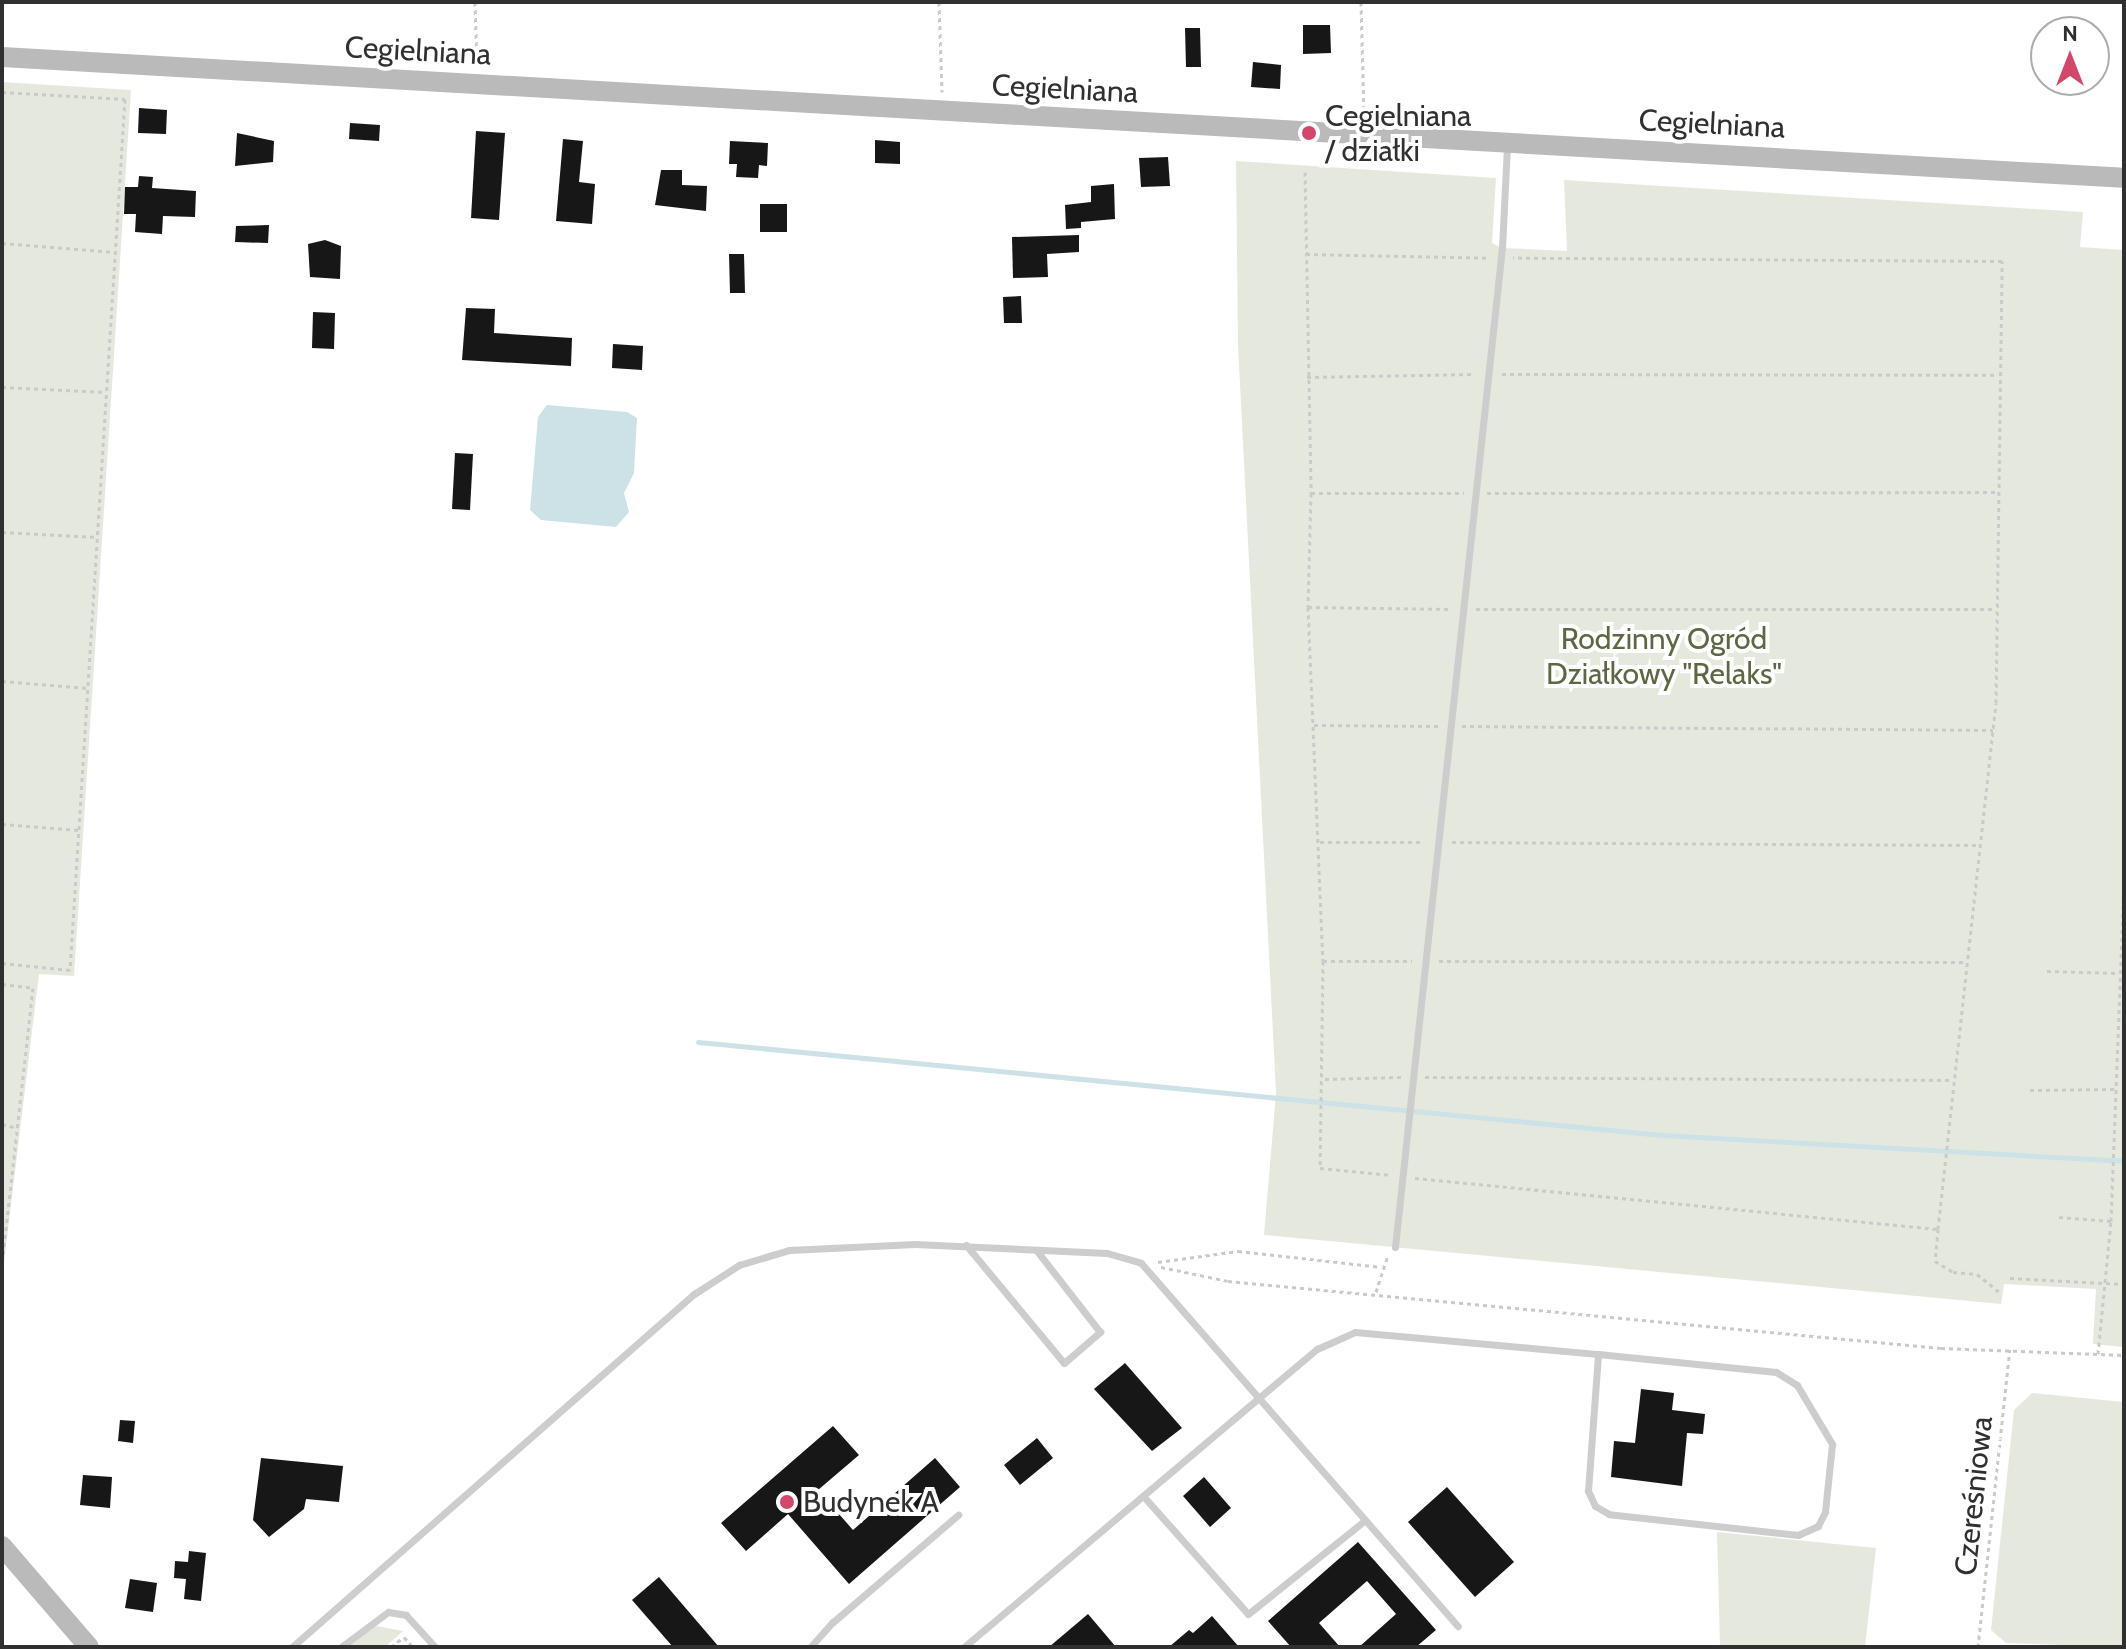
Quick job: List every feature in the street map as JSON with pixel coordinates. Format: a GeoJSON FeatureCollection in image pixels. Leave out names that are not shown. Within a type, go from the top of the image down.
{"type":"FeatureCollection","features":[{"type":"Feature","properties":{"kind":"street","name":"Cegielniana"},"geometry":{"type":"LineString","coordinates":[[2,57],[2124,178]]}},
{"type":"Feature","properties":{"kind":"street"},"geometry":{"type":"LineString","coordinates":[[2,1546],[89,1647]]}},
{"type":"Feature","properties":{"kind":"lane"},"geometry":{"type":"LineString","coordinates":[[1395,1247],[1476,493],[1507,143]]}},
{"type":"Feature","properties":{"kind":"lane"},"geometry":{"type":"LineString","coordinates":[[966,1245],[1064,1363],[1100,1332],[1037,1251]]}},
{"type":"Feature","properties":{"kind":"lane"},"geometry":{"type":"LineString","coordinates":[[292,1647],[694,1294],[739,1265],[789,1250],[966,1245],[1107,1253],[1141,1263],[1458,1626]]}},
{"type":"Feature","properties":{"kind":"lane"},"geometry":{"type":"LineString","coordinates":[[964,1647],[1145,1498],[1317,1349],[1355,1332],[1598,1354],[1776,1372],[1797,1385],[1832,1444],[1825,1512],[1818,1526],[1798,1535],[1609,1514],[1595,1506],[1588,1491],[1598,1354]]}},
{"type":"Feature","properties":{"kind":"lane"},"geometry":{"type":"LineString","coordinates":[[1145,1498],[1248,1614],[1364,1521]]}},
{"type":"Feature","properties":{"kind":"lane"},"geometry":{"type":"LineString","coordinates":[[812,1646],[958,1515]]}},
{"type":"Feature","properties":{"kind":"lane"},"geometry":{"type":"LineString","coordinates":[[341,1647],[388,1612],[406,1615],[435,1647]]}},
{"type":"Feature","properties":{"kind":"path"},"geometry":{"type":"LineString","coordinates":[[475,2],[478,85]]}},
{"type":"Feature","properties":{"kind":"path"},"geometry":{"type":"LineString","coordinates":[[939,2],[943,112]]}},
{"type":"Feature","properties":{"kind":"path"},"geometry":{"type":"LineString","coordinates":[[1361,2],[1364,137]]}},
{"type":"Feature","properties":{"kind":"path"},"geometry":{"type":"LineString","coordinates":[[2,92],[125,99],[70,970],[2,963]]}},
{"type":"Feature","properties":{"kind":"path"},"geometry":{"type":"LineString","coordinates":[[1305,172],[1311,493],[1308,607],[1320,842],[1325,1079],[1320,1168],[1938,1229]]}},
{"type":"Feature","properties":{"kind":"path"},"geometry":{"type":"LineString","coordinates":[[2,243],[115,252]]}},
{"type":"Feature","properties":{"kind":"path"},"geometry":{"type":"LineString","coordinates":[[1306,254],[2002,261],[1997,375],[1997,609],[1993,730],[1977,845],[1935,1261],[1953,1272],[1977,1274],[2002,1294]]}},
{"type":"Feature","properties":{"kind":"path"},"geometry":{"type":"LineString","coordinates":[[1307,377],[1486,374],[1997,375]]}},
{"type":"Feature","properties":{"kind":"path"},"geometry":{"type":"LineString","coordinates":[[2,387],[106,392]]}},
{"type":"Feature","properties":{"kind":"path"},"geometry":{"type":"LineString","coordinates":[[1311,493],[1998,492]]}},
{"type":"Feature","properties":{"kind":"path"},"geometry":{"type":"LineString","coordinates":[[2,532],[97,537]]}},
{"type":"Feature","properties":{"kind":"path"},"geometry":{"type":"LineString","coordinates":[[1308,607],[1997,609]]}},
{"type":"Feature","properties":{"kind":"path"},"geometry":{"type":"LineString","coordinates":[[2,681],[88,688]]}},
{"type":"Feature","properties":{"kind":"path"},"geometry":{"type":"LineString","coordinates":[[1314,725],[1993,730]]}},
{"type":"Feature","properties":{"kind":"path"},"geometry":{"type":"LineString","coordinates":[[2,824],[79,830]]}},
{"type":"Feature","properties":{"kind":"path"},"geometry":{"type":"LineString","coordinates":[[1320,842],[1977,845]]}},
{"type":"Feature","properties":{"kind":"path"},"geometry":{"type":"LineString","coordinates":[[2098,1354],[2111,1221],[2114,1089],[2121,1053],[2120,973],[2124,884]]}},
{"type":"Feature","properties":{"kind":"path"},"geometry":{"type":"LineString","coordinates":[[1323,961],[1965,962]]}},
{"type":"Feature","properties":{"kind":"path"},"geometry":{"type":"LineString","coordinates":[[2047,971],[2120,973]]}},
{"type":"Feature","properties":{"kind":"path"},"geometry":{"type":"LineString","coordinates":[[2,984],[33,988],[2,1261]]}},
{"type":"Feature","properties":{"kind":"path"},"geometry":{"type":"LineString","coordinates":[[1325,1079],[1953,1080]]}},
{"type":"Feature","properties":{"kind":"path"},"geometry":{"type":"LineString","coordinates":[[2030,1090],[2114,1089]]}},
{"type":"Feature","properties":{"kind":"path"},"geometry":{"type":"LineString","coordinates":[[2,1124],[17,1128]]}},
{"type":"Feature","properties":{"kind":"path"},"geometry":{"type":"LineString","coordinates":[[2059,1217],[2111,1221]]}},
{"type":"Feature","properties":{"kind":"path"},"geometry":{"type":"LineString","coordinates":[[1376,1292],[1381,1267],[1395,1247]]}},
{"type":"Feature","properties":{"kind":"path"},"geometry":{"type":"LineString","coordinates":[[1141,1263],[1238,1251],[1381,1267]]}},
{"type":"Feature","properties":{"kind":"path"},"geometry":{"type":"LineString","coordinates":[[1141,1263],[1228,1281],[2010,1350],[2124,1355]]}},
{"type":"Feature","properties":{"kind":"path"},"geometry":{"type":"LineString","coordinates":[[2010,1278],[2124,1284]]}},
{"type":"Feature","properties":{"kind":"path","name":"Czereśniowa"},"geometry":{"type":"LineString","coordinates":[[1978,1647],[2010,1350]]}},
{"type":"Feature","properties":{"kind":"path"},"geometry":{"type":"LineString","coordinates":[[391,1647],[404,1637],[413,1647]]}},
{"type":"Feature","properties":{"kind":"green space"},"geometry":{"type":"Polygon","coordinates":[[[2,82],[131,90],[74,976],[39,974],[2,1279],[2,82]]]}},
{"type":"Feature","properties":{"kind":"green space","name":"Rodzinny Ogród Działkowy \"Relaks\""},"geometry":{"type":"Polygon","coordinates":[[[1236,161],[1496,178],[1492,243],[1502,248],[1567,251],[1564,180],[2083,212],[2080,247],[2124,250],[2124,1347],[2093,1344],[2096,1289],[2004,1284],[2001,1304],[1264,1235],[1276,1093],[1238,345],[1236,161]]]}},
{"type":"Feature","properties":{"kind":"green space"},"geometry":{"type":"Polygon","coordinates":[[[2032,1393],[2124,1402],[2124,1647],[2006,1643],[1991,1630],[2014,1410],[2032,1393]]]}},
{"type":"Feature","properties":{"kind":"green space"},"geometry":{"type":"Polygon","coordinates":[[[1717,1532],[1876,1548],[1865,1647],[1720,1647],[1717,1532]]]}},
{"type":"Feature","properties":{"kind":"green space"},"geometry":{"type":"Polygon","coordinates":[[[376,1626],[403,1631],[385,1647],[346,1647],[376,1626]]]}},
{"type":"Feature","properties":{"kind":"shaded area"},"geometry":{"type":"Polygon","coordinates":[[[547,405],[627,412],[637,418],[634,473],[624,493],[629,512],[616,527],[541,520],[530,510],[538,417],[547,405]]]}},
{"type":"Feature","properties":{"kind":"building"},"geometry":{"type":"Polygon","coordinates":[[[1303,25],[1330,25],[1331,53],[1303,54],[1303,25]]]}},
{"type":"Feature","properties":{"kind":"building"},"geometry":{"type":"Polygon","coordinates":[[[1185,28],[1200,28],[1201,67],[1186,67],[1185,28]]]}},
{"type":"Feature","properties":{"kind":"building"},"geometry":{"type":"Polygon","coordinates":[[[1253,62],[1281,65],[1280,89],[1251,87],[1253,62]]]}},
{"type":"Feature","properties":{"kind":"building"},"geometry":{"type":"Polygon","coordinates":[[[139,108],[167,110],[166,134],[138,133],[139,108]]]}},
{"type":"Feature","properties":{"kind":"building"},"geometry":{"type":"Polygon","coordinates":[[[350,123],[380,125],[379,141],[349,139],[350,123]]]}},
{"type":"Feature","properties":{"kind":"building"},"geometry":{"type":"Polygon","coordinates":[[[476,131],[505,133],[499,220],[471,218],[476,131]]]}},
{"type":"Feature","properties":{"kind":"building"},"geometry":{"type":"Polygon","coordinates":[[[237,133],[274,141],[273,162],[235,166],[237,133]]]}},
{"type":"Feature","properties":{"kind":"building"},"geometry":{"type":"Polygon","coordinates":[[[563,139],[583,141],[579,182],[595,184],[592,224],[556,221],[563,139]]]}},
{"type":"Feature","properties":{"kind":"building"},"geometry":{"type":"Polygon","coordinates":[[[875,140],[900,142],[900,164],[875,163],[875,140]]]}},
{"type":"Feature","properties":{"kind":"building"},"geometry":{"type":"Polygon","coordinates":[[[730,141],[768,143],[767,166],[759,165],[758,178],[736,177],[737,164],[729,164],[730,141]]]}},
{"type":"Feature","properties":{"kind":"building"},"geometry":{"type":"Polygon","coordinates":[[[1168,157],[1170,186],[1141,187],[1139,158],[1168,157]]]}},
{"type":"Feature","properties":{"kind":"building"},"geometry":{"type":"Polygon","coordinates":[[[661,170],[682,170],[682,185],[707,186],[706,211],[655,205],[661,170]]]}},
{"type":"Feature","properties":{"kind":"building"},"geometry":{"type":"Polygon","coordinates":[[[139,176],[153,177],[152,188],[196,191],[195,217],[163,216],[162,234],[135,232],[136,214],[124,214],[125,187],[138,187],[139,176]]]}},
{"type":"Feature","properties":{"kind":"building"},"geometry":{"type":"Polygon","coordinates":[[[1114,184],[1115,219],[1081,222],[1081,228],[1066,229],[1065,205],[1091,202],[1091,186],[1114,184]]]}},
{"type":"Feature","properties":{"kind":"building"},"geometry":{"type":"Polygon","coordinates":[[[760,204],[787,204],[787,232],[760,232],[760,204]]]}},
{"type":"Feature","properties":{"kind":"building"},"geometry":{"type":"Polygon","coordinates":[[[269,225],[268,243],[235,242],[236,226],[269,225]]]}},
{"type":"Feature","properties":{"kind":"building"},"geometry":{"type":"Polygon","coordinates":[[[1079,235],[1079,252],[1047,254],[1048,277],[1013,278],[1012,237],[1079,235]]]}},
{"type":"Feature","properties":{"kind":"building"},"geometry":{"type":"Polygon","coordinates":[[[325,240],[341,246],[340,279],[310,277],[308,244],[325,240]]]}},
{"type":"Feature","properties":{"kind":"building"},"geometry":{"type":"Polygon","coordinates":[[[729,254],[744,254],[745,293],[730,293],[729,254]]]}},
{"type":"Feature","properties":{"kind":"building"},"geometry":{"type":"Polygon","coordinates":[[[1021,296],[1022,323],[1004,323],[1003,297],[1021,296]]]}},
{"type":"Feature","properties":{"kind":"building"},"geometry":{"type":"Polygon","coordinates":[[[466,308],[495,309],[494,333],[572,338],[571,366],[462,360],[466,308]]]}},
{"type":"Feature","properties":{"kind":"building"},"geometry":{"type":"Polygon","coordinates":[[[313,312],[335,313],[334,349],[312,348],[313,312]]]}},
{"type":"Feature","properties":{"kind":"building"},"geometry":{"type":"Polygon","coordinates":[[[613,344],[643,346],[642,370],[612,368],[613,344]]]}},
{"type":"Feature","properties":{"kind":"building"},"geometry":{"type":"Polygon","coordinates":[[[455,453],[473,454],[470,510],[452,509],[455,453]]]}},
{"type":"Feature","properties":{"kind":"building"},"geometry":{"type":"Polygon","coordinates":[[[1125,1363],[1182,1428],[1152,1451],[1094,1389],[1125,1363]]]}},
{"type":"Feature","properties":{"kind":"building"},"geometry":{"type":"Polygon","coordinates":[[[1641,1389],[1674,1393],[1672,1410],[1705,1414],[1703,1434],[1687,1433],[1682,1486],[1611,1477],[1614,1441],[1635,1443],[1641,1389]]]}},
{"type":"Feature","properties":{"kind":"building"},"geometry":{"type":"Polygon","coordinates":[[[120,1420],[135,1421],[133,1443],[118,1441],[120,1420]]]}},
{"type":"Feature","properties":{"kind":"building","name":"Budynek A"},"geometry":{"type":"Polygon","coordinates":[[[833,1426],[859,1455],[818,1490],[853,1530],[935,1458],[960,1487],[849,1584],[788,1514],[746,1551],[721,1523],[833,1426]]]}},
{"type":"Feature","properties":{"kind":"building"},"geometry":{"type":"Polygon","coordinates":[[[1037,1438],[1053,1458],[1020,1485],[1004,1465],[1037,1438]]]}},
{"type":"Feature","properties":{"kind":"building"},"geometry":{"type":"Polygon","coordinates":[[[261,1458],[343,1466],[339,1502],[306,1499],[304,1509],[269,1537],[253,1520],[261,1458]]]}},
{"type":"Feature","properties":{"kind":"building"},"geometry":{"type":"Polygon","coordinates":[[[83,1475],[112,1477],[110,1508],[80,1505],[83,1475]]]}},
{"type":"Feature","properties":{"kind":"building"},"geometry":{"type":"Polygon","coordinates":[[[1204,1477],[1231,1508],[1210,1527],[1183,1496],[1204,1477]]]}},
{"type":"Feature","properties":{"kind":"building"},"geometry":{"type":"Polygon","coordinates":[[[1447,1487],[1514,1562],[1475,1597],[1408,1522],[1447,1487]]]}},
{"type":"Feature","properties":{"kind":"building"},"geometry":{"type":"Polygon","coordinates":[[[1358,1542],[1436,1630],[1416,1647],[1359,1647],[1396,1614],[1367,1581],[1319,1623],[1340,1647],[1291,1647],[1268,1621],[1358,1542]]]}},
{"type":"Feature","properties":{"kind":"building"},"geometry":{"type":"Polygon","coordinates":[[[189,1551],[206,1553],[201,1601],[184,1599],[186,1579],[174,1578],[175,1561],[188,1562],[189,1551]]]}},
{"type":"Feature","properties":{"kind":"building"},"geometry":{"type":"Polygon","coordinates":[[[659,1577],[719,1647],[673,1647],[632,1600],[659,1577]]]}},
{"type":"Feature","properties":{"kind":"building"},"geometry":{"type":"Polygon","coordinates":[[[130,1579],[157,1583],[153,1612],[125,1608],[130,1579]]]}},
{"type":"Feature","properties":{"kind":"building"},"geometry":{"type":"Polygon","coordinates":[[[1088,1614],[1116,1647],[1049,1647],[1088,1614]]]}},
{"type":"Feature","properties":{"kind":"building"},"geometry":{"type":"Polygon","coordinates":[[[1212,1616],[1239,1647],[1169,1647],[1189,1630],[1193,1633],[1212,1616]]]}},
{"type":"Feature","properties":{"kind":"waterway"},"geometry":{"type":"LineString","coordinates":[[698,1042],[1662,1135],[2124,1161]]}},
{"type":"Feature","properties":{"kind":"place","name":"Cegielniana / działki"},"geometry":{"type":"Point","coordinates":[1309,133]}},
{"type":"Feature","properties":{"kind":"place","name":"Budynek A"},"geometry":{"type":"Point","coordinates":[787,1502]}}]}
